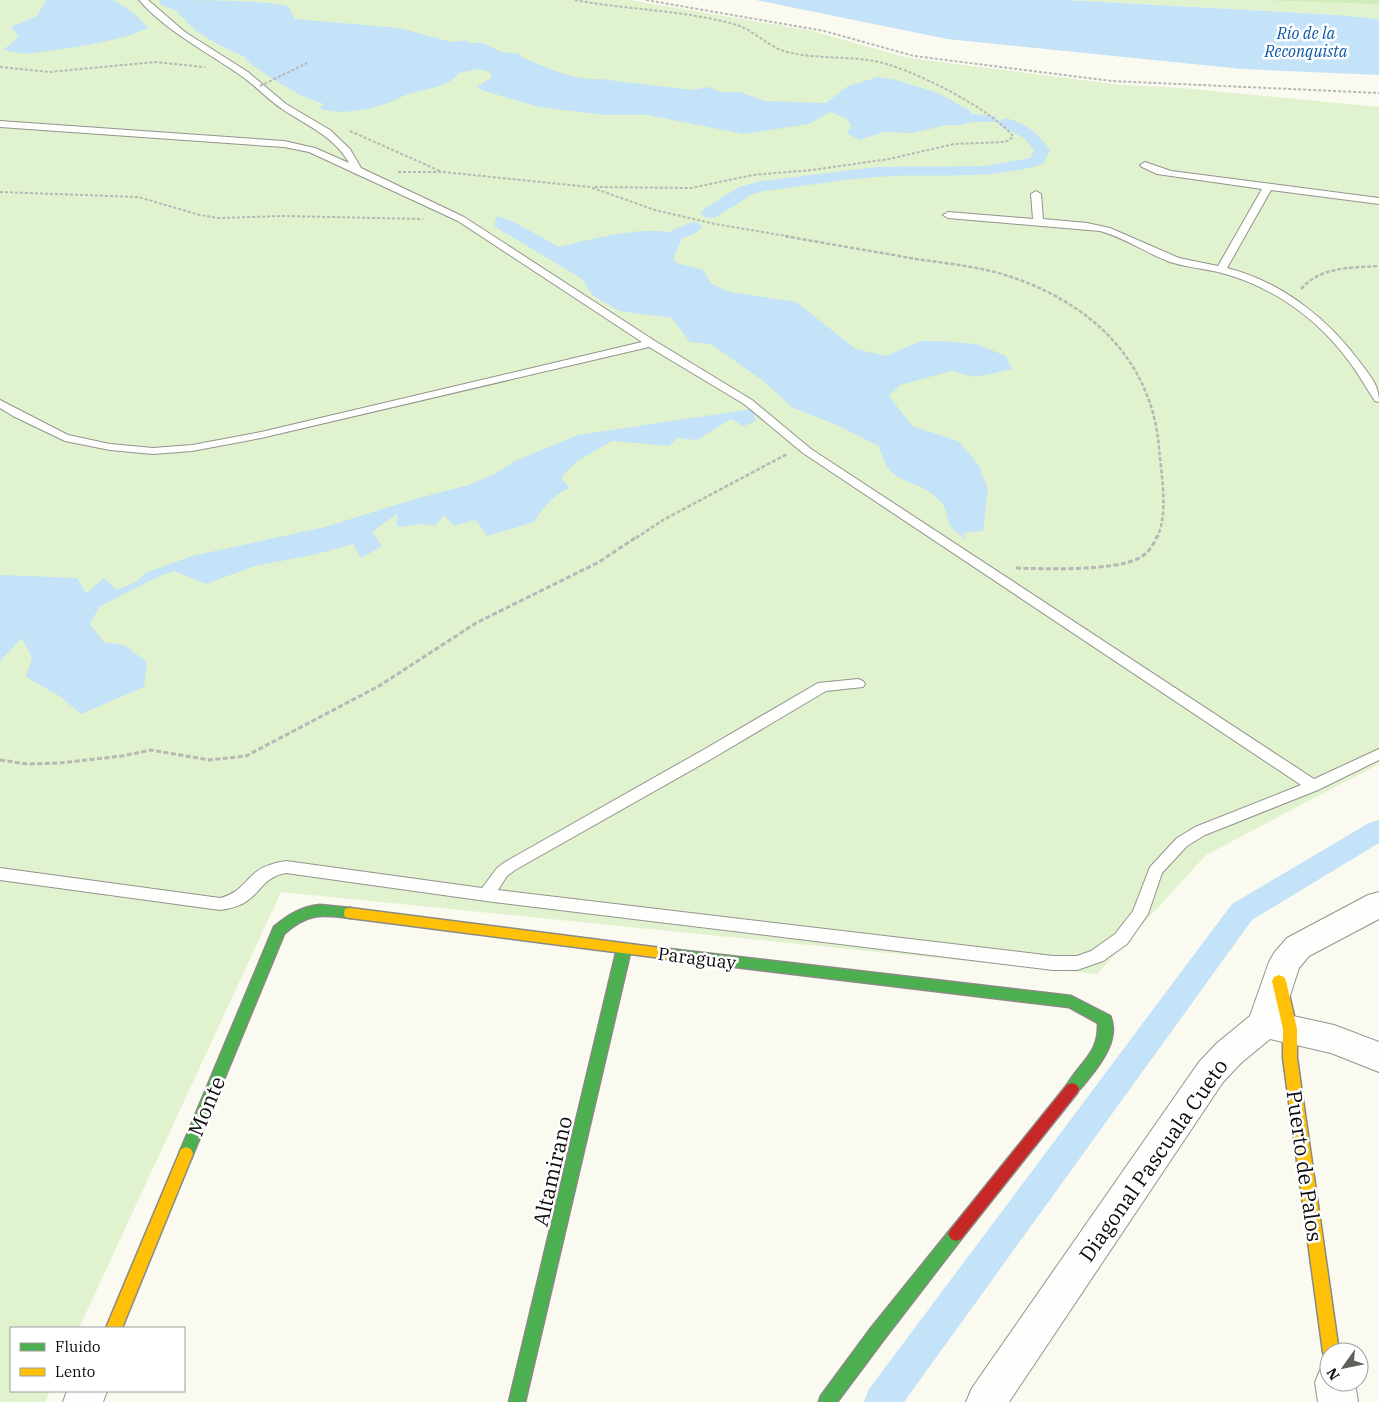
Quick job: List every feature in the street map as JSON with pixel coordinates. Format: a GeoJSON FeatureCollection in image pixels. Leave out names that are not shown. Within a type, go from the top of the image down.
{"type":"FeatureCollection","features":[{"type":"Feature","properties":{"kind":"street"},"geometry":{"type":"LineString","coordinates":[[1379,904],[1298,947],[1285,962],[1279,981],[1277,1026],[1334,1039],[1379,1057]]}},
{"type":"Feature","properties":{"kind":"street","name":"Monte"},"geometry":{"type":"LineString","coordinates":[[114,1327],[279,931],[292,917],[307,910],[323,910]]}},
{"type":"Feature","properties":{"kind":"street","name":"Paraguay"},"geometry":{"type":"LineString","coordinates":[[323,910],[624,949],[1071,1002],[1105,1020],[1107,1033],[1103,1049],[878,1333],[827,1402]]}},
{"type":"Feature","properties":{"kind":"street","name":"Altamirano"},"geometry":{"type":"LineString","coordinates":[[517,1402],[624,949]]}},
{"type":"Feature","properties":{"kind":"street","name":"Puerto de Palos"},"geometry":{"type":"LineString","coordinates":[[1277,1026],[1290,1058],[1330,1342]]}},
{"type":"Feature","properties":{"kind":"street","name":"Diagonal Pascuala Cueto"},"geometry":{"type":"LineString","coordinates":[[986,1402],[1211,1072],[1228,1053],[1277,1026]]}},
{"type":"Feature","properties":{"kind":"lane"},"geometry":{"type":"LineString","coordinates":[[143,0],[182,34],[245,74],[324,139],[347,151],[357,170]]}},
{"type":"Feature","properties":{"kind":"lane"},"geometry":{"type":"LineString","coordinates":[[0,124],[299,147],[370,175],[461,219],[652,343],[748,402],[807,451],[1313,786]]}},
{"type":"Feature","properties":{"kind":"lane"},"geometry":{"type":"LineString","coordinates":[[299,147],[324,139]]}},
{"type":"Feature","properties":{"kind":"lane"},"geometry":{"type":"LineString","coordinates":[[1145,165],[1157,171],[1171,174],[1379,201]]}},
{"type":"Feature","properties":{"kind":"lane"},"geometry":{"type":"LineString","coordinates":[[1221,269],[1268,188]]}},
{"type":"Feature","properties":{"kind":"lane"},"geometry":{"type":"LineString","coordinates":[[1036,194],[1038,221]]}},
{"type":"Feature","properties":{"kind":"lane"},"geometry":{"type":"LineString","coordinates":[[948,215],[1038,221],[1101,229],[1128,238],[1167,257],[1186,263],[1221,269],[1274,290],[1296,302],[1317,318],[1349,354],[1379,399]]}},
{"type":"Feature","properties":{"kind":"lane"},"geometry":{"type":"LineString","coordinates":[[0,403],[17,414],[65,438],[110,447],[153,451],[192,448],[261,435],[652,343]]}},
{"type":"Feature","properties":{"kind":"lane"},"geometry":{"type":"LineString","coordinates":[[486,895],[502,872],[510,866],[708,754],[805,696],[823,686],[858,684]]}},
{"type":"Feature","properties":{"kind":"lane"},"geometry":{"type":"LineString","coordinates":[[0,874],[220,904],[242,898],[270,871],[286,867],[486,895],[1043,962],[1077,963],[1097,956],[1121,939],[1140,914],[1155,871],[1182,842],[1200,831],[1313,786],[1379,754]]}},
{"type":"Feature","properties":{"kind":"path"},"geometry":{"type":"LineString","coordinates":[[370,175],[386,172],[443,172],[588,187],[652,190],[691,188],[753,175],[812,170],[889,159],[954,144],[1003,142],[1010,140],[1013,136],[1011,131],[993,117],[895,66],[866,60],[800,54],[779,50],[752,32],[735,25],[670,13],[575,0]]}},
{"type":"Feature","properties":{"kind":"path"},"geometry":{"type":"LineString","coordinates":[[646,0],[824,31],[914,56],[1112,81],[1379,93]]}},
{"type":"Feature","properties":{"kind":"path"},"geometry":{"type":"LineString","coordinates":[[0,67],[49,72],[155,62],[258,75],[274,86]]}},
{"type":"Feature","properties":{"kind":"path"},"geometry":{"type":"LineString","coordinates":[[260,86],[307,63]]}},
{"type":"Feature","properties":{"kind":"path"},"geometry":{"type":"LineString","coordinates":[[343,127],[367,140],[443,172]]}},
{"type":"Feature","properties":{"kind":"path"},"geometry":{"type":"LineString","coordinates":[[588,187],[655,210],[715,224],[1020,279],[1068,302],[1091,318],[1113,338],[1140,379],[1151,403],[1163,504],[1162,524],[1157,540],[1138,559],[1122,563],[1068,569],[999,567],[985,569]]}},
{"type":"Feature","properties":{"kind":"path"},"geometry":{"type":"LineString","coordinates":[[0,192],[138,197],[200,215],[218,218],[284,216],[461,219]]}},
{"type":"Feature","properties":{"kind":"path"},"geometry":{"type":"LineString","coordinates":[[1298,292],[1316,276],[1333,270],[1379,266]]}},
{"type":"Feature","properties":{"kind":"path"},"geometry":{"type":"LineString","coordinates":[[0,760],[33,764],[58,763],[121,756],[154,750],[205,760],[226,761],[246,756],[379,686],[476,623],[599,562],[663,520],[780,458],[807,451]]}},
{"type":"Feature","properties":{"kind":"green space"},"geometry":{"type":"Polygon","coordinates":[[[0,0],[631,0],[812,31],[909,58],[1123,85],[1182,88],[1379,107],[1379,764],[1206,855],[1097,974],[281,892],[79,1327],[10,1327],[10,1392],[50,1392],[45,1402],[0,1402],[0,0]]]}},
{"type":"Feature","properties":{"kind":"green space"},"geometry":{"type":"Polygon","coordinates":[[[1065,0],[1379,0],[1379,19],[1338,15],[1065,0]]]}},
{"type":"Feature","properties":{"kind":"green space"},"geometry":{"type":"Polygon","coordinates":[[[1259,0],[1379,0],[1379,4],[1259,0]]]}},
{"type":"Feature","properties":{"kind":"water"},"geometry":{"type":"Polygon","coordinates":[[[46,0],[114,0],[135,14],[148,28],[128,36],[89,45],[27,54],[3,50],[19,37],[11,27],[37,16],[46,0]]]}},
{"type":"Feature","properties":{"kind":"water"},"geometry":{"type":"Polygon","coordinates":[[[159,0],[278,4],[287,6],[295,19],[399,28],[452,42],[467,40],[469,43],[483,43],[501,52],[520,54],[522,57],[550,69],[580,78],[692,90],[709,87],[721,92],[740,92],[765,101],[826,103],[848,86],[878,77],[896,80],[938,93],[969,110],[974,119],[969,123],[960,125],[946,125],[913,133],[884,132],[859,140],[847,133],[851,125],[846,118],[830,112],[809,124],[744,134],[648,115],[604,115],[539,107],[484,91],[477,87],[491,78],[491,73],[480,69],[459,73],[442,85],[371,108],[336,112],[319,108],[324,104],[302,96],[271,78],[252,65],[243,56],[219,45],[196,31],[175,10],[161,5],[159,0]]]}},
{"type":"Feature","properties":{"kind":"water","name":"Río de la Reconquista"},"geometry":{"type":"Polygon","coordinates":[[[756,0],[1065,0],[1338,15],[1379,19],[1379,75],[1242,69],[947,39],[756,0]]]}},
{"type":"Feature","properties":{"kind":"water"},"geometry":{"type":"Polygon","coordinates":[[[497,216],[512,221],[559,247],[641,231],[672,233],[682,238],[673,259],[679,264],[702,269],[712,284],[730,292],[796,302],[856,349],[886,356],[921,341],[941,341],[976,344],[1006,356],[1012,369],[975,377],[951,371],[900,385],[889,396],[912,426],[958,441],[978,464],[988,489],[983,531],[963,533],[967,541],[950,525],[945,509],[939,500],[929,492],[896,476],[889,469],[879,446],[837,425],[793,408],[763,381],[711,344],[690,342],[672,318],[619,311],[592,295],[582,279],[494,226],[497,216]]]}},
{"type":"Feature","properties":{"kind":"water"},"geometry":{"type":"Polygon","coordinates":[[[752,409],[756,421],[743,426],[731,419],[697,440],[677,438],[669,446],[612,441],[577,461],[561,478],[570,488],[549,502],[534,522],[487,536],[476,520],[454,526],[444,515],[435,526],[422,524],[397,527],[397,514],[372,532],[382,546],[361,558],[353,544],[317,554],[255,566],[206,584],[174,571],[155,578],[99,607],[90,624],[104,642],[124,645],[147,662],[144,687],[81,714],[61,697],[26,677],[32,658],[22,638],[0,661],[0,575],[77,578],[86,593],[104,578],[117,590],[136,582],[145,573],[192,556],[325,527],[415,499],[469,485],[495,474],[515,461],[578,435],[752,409]]]}},
{"type":"Feature","properties":{"kind":"waterway"},"geometry":{"type":"LineString","coordinates":[[974,119],[989,119]]}},
{"type":"Feature","properties":{"kind":"waterway"},"geometry":{"type":"LineString","coordinates":[[710,213],[745,191],[761,186],[876,172],[984,171],[1020,166],[1037,161],[1042,150],[1030,135],[1006,123]]}},
{"type":"Feature","properties":{"kind":"waterway"},"geometry":{"type":"LineString","coordinates":[[678,234],[693,227]]}},
{"type":"Feature","properties":{"kind":"waterway"},"geometry":{"type":"LineString","coordinates":[[882,1402],[1242,912],[1379,830]]}},
{"type":"Feature","properties":{"kind":"traffic: fast"},"geometry":{"type":"LineString","coordinates":[[186,1154],[279,931],[304,913],[320,910],[350,913]]}},
{"type":"Feature","properties":{"kind":"traffic: fast"},"geometry":{"type":"LineString","coordinates":[[517,1402],[624,949]]}},
{"type":"Feature","properties":{"kind":"traffic: fast"},"geometry":{"type":"LineString","coordinates":[[669,954],[1071,1002],[1105,1020],[1106,1031],[1097,1057],[1072,1089]]}},
{"type":"Feature","properties":{"kind":"traffic: fast"},"geometry":{"type":"LineString","coordinates":[[827,1402],[878,1333],[956,1234]]}},
{"type":"Feature","properties":{"kind":"traffic: slow"},"geometry":{"type":"LineString","coordinates":[[350,913],[669,954]]}},
{"type":"Feature","properties":{"kind":"traffic: slow"},"geometry":{"type":"LineString","coordinates":[[1279,981],[1290,1029],[1290,1058],[1330,1342]]}},
{"type":"Feature","properties":{"kind":"traffic: slow"},"geometry":{"type":"LineString","coordinates":[[114,1327],[186,1154]]}},
{"type":"Feature","properties":{"kind":"traffic: jam"},"geometry":{"type":"LineString","coordinates":[[956,1234],[1072,1089]]}}]}
